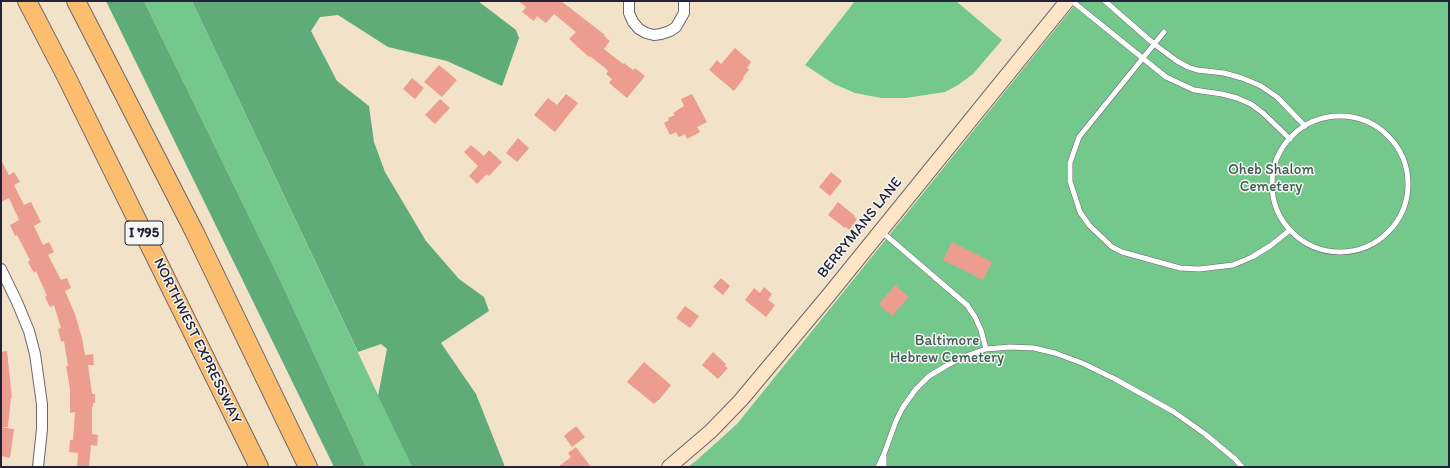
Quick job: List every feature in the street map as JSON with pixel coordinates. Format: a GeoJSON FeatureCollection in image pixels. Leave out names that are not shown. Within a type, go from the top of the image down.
{"type":"FeatureCollection","features":[{"type":"Feature","properties":{"kind":"highway","name":"NORTHWEST EXPRESSWAY"},"geometry":{"type":"LineString","coordinates":[[27,1],[66,76],[259,467]]}},
{"type":"Feature","properties":{"kind":"highway"},"geometry":{"type":"LineString","coordinates":[[76,1],[194,231],[308,467]]}},
{"type":"Feature","properties":{"kind":"street"},"geometry":{"type":"LineString","coordinates":[[629,1],[629,13],[633,22],[639,29],[654,35],[670,31],[676,26],[684,13],[684,1]]}},
{"type":"Feature","properties":{"kind":"street","name":"BERRYMANS LANE"},"geometry":{"type":"LineString","coordinates":[[669,467],[711,431],[741,400],[828,296],[1067,1]]}},
{"type":"Feature","properties":{"kind":"street"},"geometry":{"type":"LineString","coordinates":[[1,269],[29,331],[35,354],[42,404],[42,429],[38,467]]}},
{"type":"Feature","properties":{"kind":"lane"},"geometry":{"type":"LineString","coordinates":[[1072,1],[1166,77],[1194,90],[1222,94],[1251,104],[1263,112],[1290,139]]}},
{"type":"Feature","properties":{"kind":"lane"},"geometry":{"type":"LineString","coordinates":[[1105,1],[1154,44],[1177,61],[1198,70],[1242,78],[1261,86],[1277,97],[1305,126]]}},
{"type":"Feature","properties":{"kind":"lane"},"geometry":{"type":"LineString","coordinates":[[1164,32],[1078,137],[1070,163],[1070,180],[1080,212],[1089,225],[1112,247],[1122,252],[1180,268],[1199,269],[1233,265],[1252,257],[1270,246],[1290,230]]}},
{"type":"Feature","properties":{"kind":"lane"},"geometry":{"type":"LineString","coordinates":[[1334,117],[1353,118],[1367,122],[1381,130],[1393,141],[1403,158],[1407,171],[1408,194],[1400,217],[1382,238],[1355,251],[1338,252],[1321,249],[1305,242],[1290,230],[1280,216],[1273,196],[1272,180],[1275,165],[1281,151],[1290,139],[1305,126],[1317,120],[1334,117]]}},
{"type":"Feature","properties":{"kind":"lane"},"geometry":{"type":"LineString","coordinates":[[880,230],[967,305],[981,330],[986,349]]}},
{"type":"Feature","properties":{"kind":"lane"},"geometry":{"type":"LineString","coordinates":[[878,467],[900,412],[916,389],[929,376],[963,357],[986,349],[1010,347],[1034,348],[1055,353],[1082,363],[1115,379],[1174,412],[1205,434],[1235,459],[1242,467]]}},
{"type":"Feature","properties":{"kind":"lane"},"geometry":{"type":"LineString","coordinates":[[884,454],[884,467]]}},
{"type":"Feature","properties":{"kind":"green space"},"geometry":{"type":"Polygon","coordinates":[[[106,1],[144,1],[281,282],[366,467],[334,467],[106,1]]]}},
{"type":"Feature","properties":{"kind":"green space"},"geometry":{"type":"Polygon","coordinates":[[[144,1],[192,1],[412,467],[366,467],[281,282],[144,1]]]}},
{"type":"Feature","properties":{"kind":"green space"},"geometry":{"type":"Polygon","coordinates":[[[192,1],[478,1],[516,30],[519,38],[502,86],[447,61],[388,47],[338,15],[320,17],[311,31],[337,81],[369,106],[374,142],[385,172],[426,241],[459,279],[484,297],[489,311],[441,343],[476,394],[505,467],[412,467],[378,396],[387,349],[381,344],[358,352],[192,1]]]}},
{"type":"Feature","properties":{"kind":"green space"},"geometry":{"type":"Polygon","coordinates":[[[855,1],[956,1],[1002,40],[973,74],[945,92],[906,98],[881,98],[855,93],[834,84],[805,65],[855,1]]]}},
{"type":"Feature","properties":{"kind":"green space","name":"Oheb Shalom Cemetery"},"geometry":{"type":"Polygon","coordinates":[[[1078,1],[1449,1],[1449,467],[688,467],[737,424],[1078,1]]]}},
{"type":"Feature","properties":{"kind":"building"},"geometry":{"type":"Polygon","coordinates":[[[518,1],[561,1],[605,35],[604,36],[610,41],[604,49],[623,64],[624,63],[633,70],[635,68],[645,76],[627,98],[609,83],[612,79],[606,74],[608,71],[590,56],[589,57],[569,39],[576,32],[554,14],[546,23],[537,16],[534,21],[522,12],[526,7],[518,1]]]}},
{"type":"Feature","properties":{"kind":"building"},"geometry":{"type":"Polygon","coordinates":[[[735,48],[751,62],[747,68],[749,70],[734,91],[709,70],[717,60],[721,64],[735,48]]]}},
{"type":"Feature","properties":{"kind":"building"},"geometry":{"type":"Polygon","coordinates":[[[439,65],[457,80],[442,97],[424,82],[439,65]]]}},
{"type":"Feature","properties":{"kind":"building"},"geometry":{"type":"Polygon","coordinates":[[[412,78],[424,88],[415,99],[403,89],[412,78]]]}},
{"type":"Feature","properties":{"kind":"building"},"geometry":{"type":"Polygon","coordinates":[[[566,94],[578,103],[555,132],[534,115],[548,98],[557,105],[566,94]]]}},
{"type":"Feature","properties":{"kind":"building"},"geometry":{"type":"Polygon","coordinates":[[[692,94],[707,122],[697,127],[700,132],[687,139],[685,134],[679,137],[676,132],[670,135],[664,123],[669,120],[668,118],[675,115],[673,113],[684,106],[681,99],[692,94]]]}},
{"type":"Feature","properties":{"kind":"building"},"geometry":{"type":"Polygon","coordinates":[[[440,99],[450,108],[435,124],[425,115],[440,99]]]}},
{"type":"Feature","properties":{"kind":"building"},"geometry":{"type":"Polygon","coordinates":[[[518,138],[529,148],[517,162],[506,153],[518,138]]]}},
{"type":"Feature","properties":{"kind":"building"},"geometry":{"type":"Polygon","coordinates":[[[471,145],[484,156],[489,150],[502,162],[489,176],[487,174],[477,184],[469,176],[478,166],[464,152],[471,145]]]}},
{"type":"Feature","properties":{"kind":"building"},"geometry":{"type":"Polygon","coordinates":[[[1,160],[9,175],[14,172],[20,182],[14,185],[24,205],[31,202],[41,222],[34,226],[43,245],[49,242],[54,252],[48,255],[61,280],[67,278],[71,288],[65,291],[75,314],[85,355],[93,354],[94,365],[88,365],[92,394],[95,394],[95,403],[93,403],[92,407],[92,434],[98,435],[97,446],[91,445],[89,467],[77,467],[78,453],[69,452],[70,440],[73,440],[75,412],[70,413],[70,389],[66,366],[68,366],[64,341],[61,342],[58,329],[61,328],[54,305],[50,307],[36,271],[34,273],[28,262],[30,260],[10,225],[19,220],[9,198],[1,202],[1,160]]]}},
{"type":"Feature","properties":{"kind":"building"},"geometry":{"type":"Polygon","coordinates":[[[831,172],[842,181],[830,196],[819,187],[831,172]]]}},
{"type":"Feature","properties":{"kind":"building"},"geometry":{"type":"Polygon","coordinates":[[[838,202],[857,219],[849,230],[828,215],[838,202]]]}},
{"type":"Feature","properties":{"kind":"building"},"geometry":{"type":"Polygon","coordinates":[[[952,242],[992,262],[983,280],[943,260],[952,242]]]}},
{"type":"Feature","properties":{"kind":"building"},"geometry":{"type":"Polygon","coordinates":[[[721,278],[730,286],[723,295],[713,287],[721,278]]]}},
{"type":"Feature","properties":{"kind":"building"},"geometry":{"type":"Polygon","coordinates":[[[895,285],[909,297],[892,316],[879,304],[895,285]]]}},
{"type":"Feature","properties":{"kind":"building"},"geometry":{"type":"Polygon","coordinates":[[[764,287],[772,294],[768,300],[775,305],[766,317],[745,300],[754,288],[760,293],[764,287]]]}},
{"type":"Feature","properties":{"kind":"building"},"geometry":{"type":"Polygon","coordinates":[[[685,306],[699,316],[690,328],[676,318],[685,306]]]}},
{"type":"Feature","properties":{"kind":"building"},"geometry":{"type":"Polygon","coordinates":[[[7,351],[12,398],[8,427],[1,427],[1,352],[7,351]]]}},
{"type":"Feature","properties":{"kind":"building"},"geometry":{"type":"Polygon","coordinates":[[[713,352],[726,364],[725,366],[728,368],[718,379],[702,365],[713,352]]]}},
{"type":"Feature","properties":{"kind":"building"},"geometry":{"type":"Polygon","coordinates":[[[644,362],[671,385],[654,404],[627,382],[644,362]]]}},
{"type":"Feature","properties":{"kind":"building"},"geometry":{"type":"Polygon","coordinates":[[[576,426],[585,437],[572,447],[564,436],[576,426]]]}},
{"type":"Feature","properties":{"kind":"building"},"geometry":{"type":"Polygon","coordinates":[[[1,427],[14,429],[10,458],[1,456],[1,427]]]}},
{"type":"Feature","properties":{"kind":"building"},"geometry":{"type":"Polygon","coordinates":[[[576,447],[591,467],[558,467],[571,457],[568,453],[576,447]]]}},
{"type":"Feature","properties":{"kind":"park label","name":"Baltimore Hebrew Cemetery"},"geometry":{"type":"Point","coordinates":[947,350]}}]}
